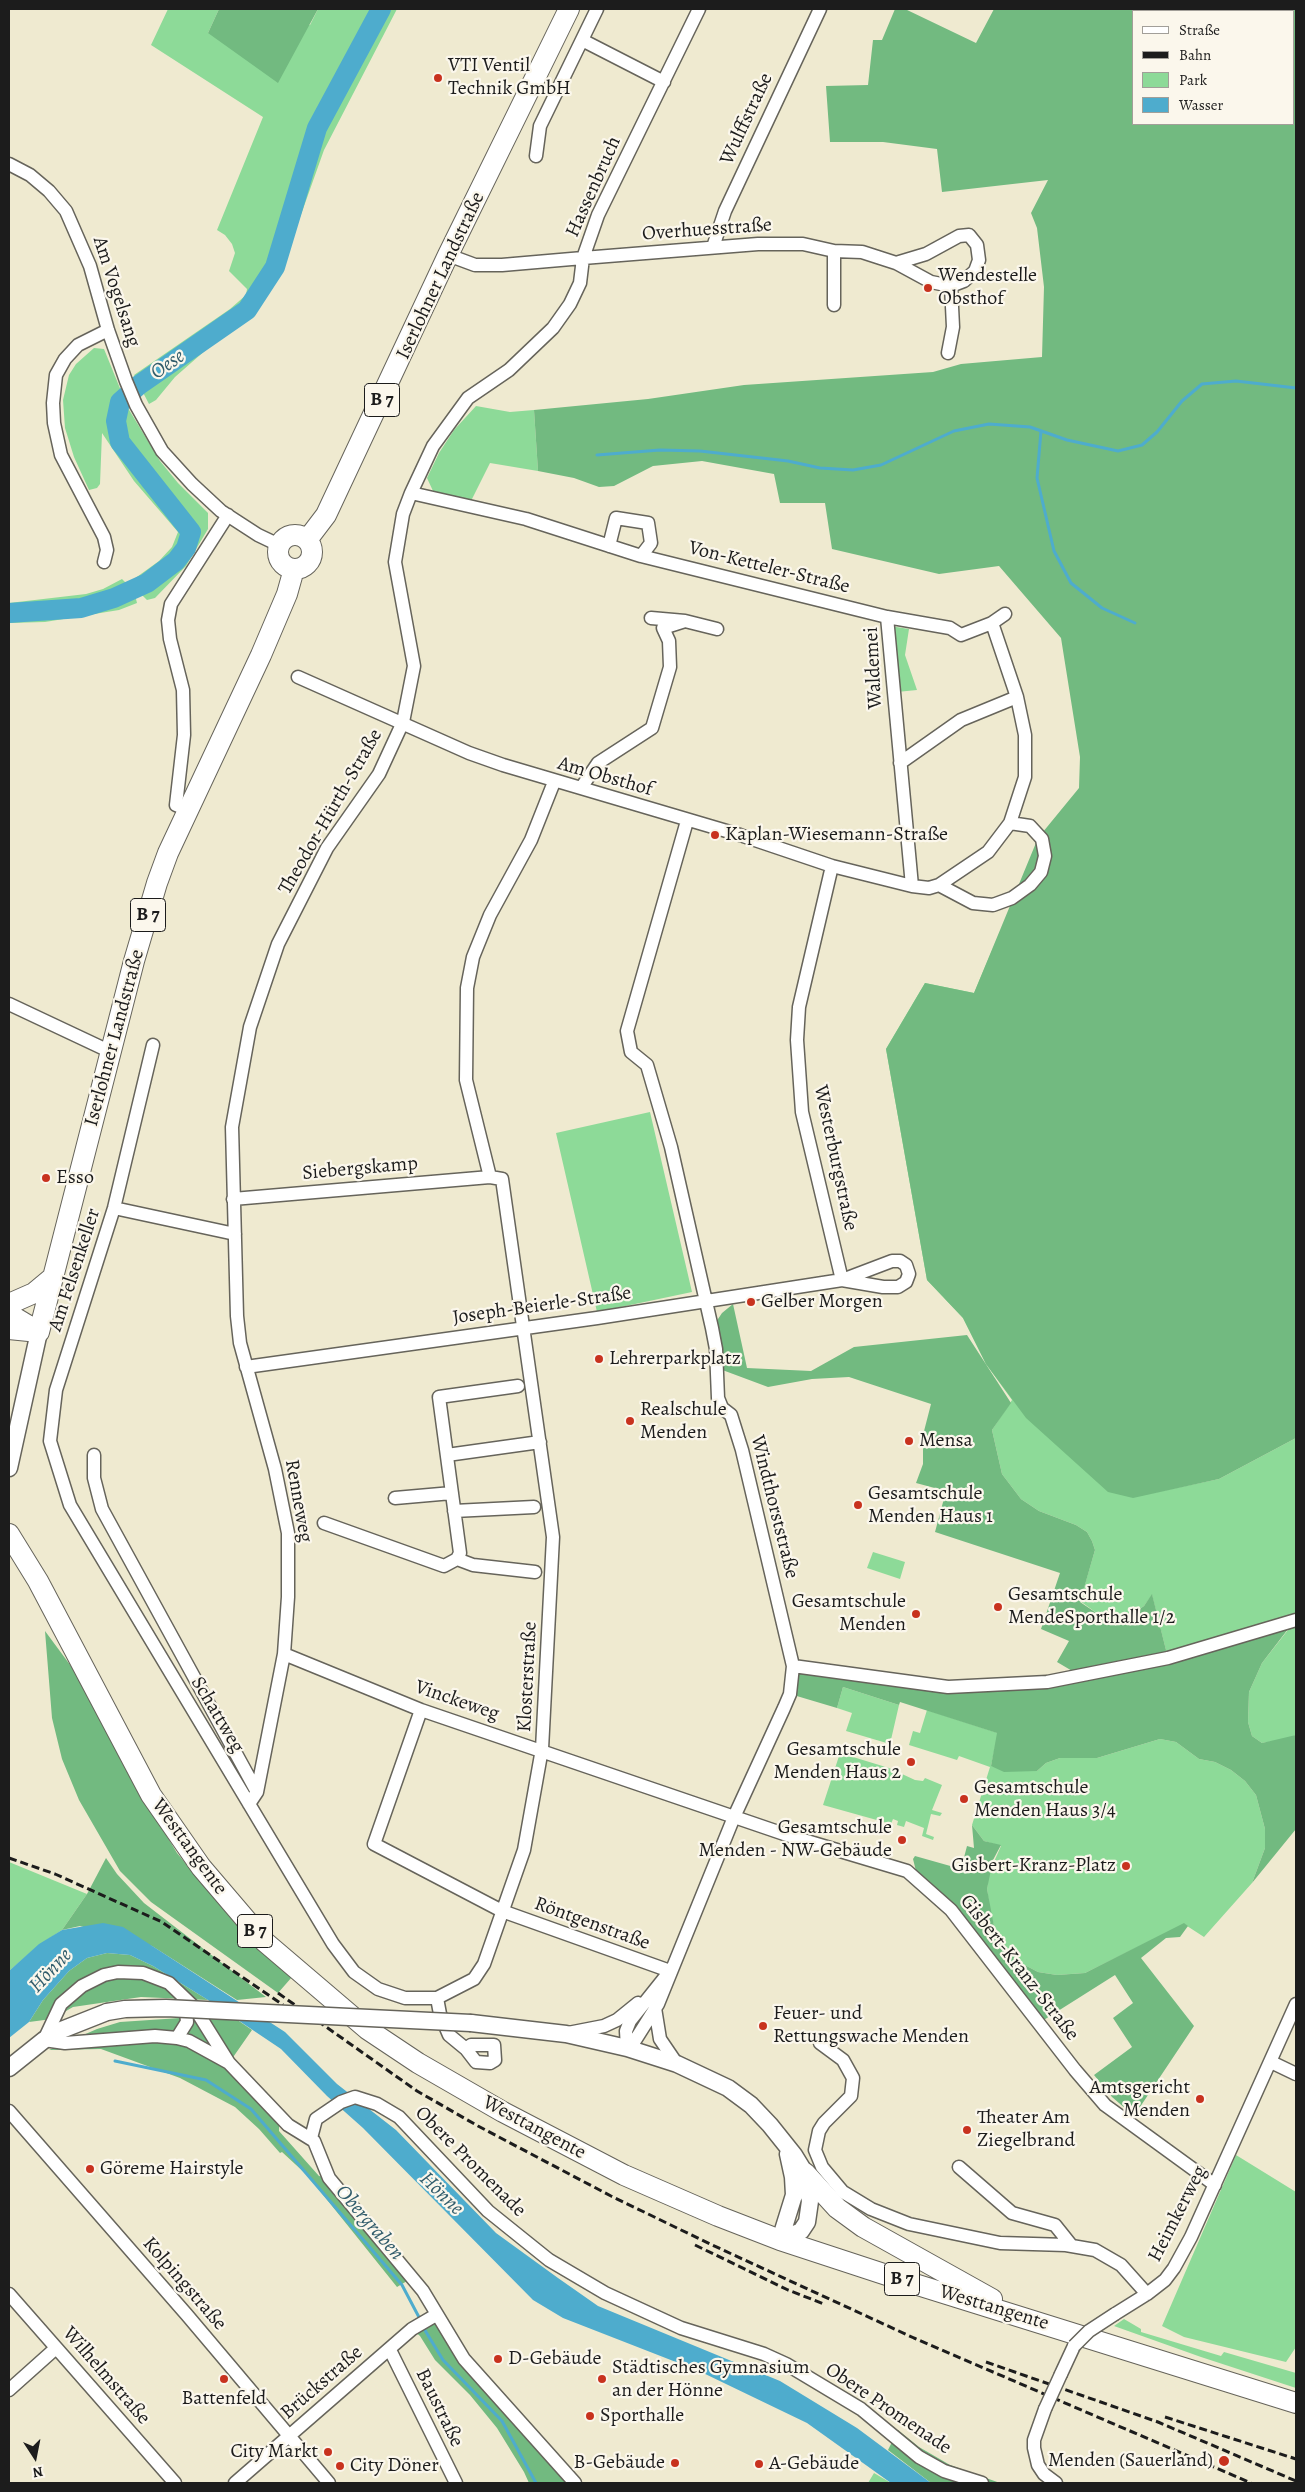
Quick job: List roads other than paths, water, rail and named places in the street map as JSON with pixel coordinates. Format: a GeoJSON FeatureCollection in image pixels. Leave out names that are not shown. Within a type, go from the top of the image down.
{"type":"FeatureCollection","features":[{"type":"Feature","properties":{"kind":"main road","name":"Iserlohner Landstraße"},"geometry":{"type":"LineString","coordinates":[[308,540],[326,515],[448,255],[570,9]]}},
{"type":"Feature","properties":{"kind":"main road"},"geometry":{"type":"LineString","coordinates":[[294,534],[308,540],[312,547],[311,559],[303,567],[294,569],[287,567],[279,559],[279,545],[284,539],[294,534]]}},
{"type":"Feature","properties":{"kind":"main road","name":"Iserlohner Landstraße"},"geometry":{"type":"LineString","coordinates":[[39,1332],[111,1052],[157,883],[188,810],[261,655],[287,594],[294,569]]}},
{"type":"Feature","properties":{"kind":"main road"},"geometry":{"type":"LineString","coordinates":[[9,1304],[34,1293],[52,1278]]}},
{"type":"Feature","properties":{"kind":"main road"},"geometry":{"type":"LineString","coordinates":[[9,1314],[39,1332]]}},
{"type":"Feature","properties":{"kind":"main road"},"geometry":{"type":"LineString","coordinates":[[9,1329],[39,1332]]}},
{"type":"Feature","properties":{"kind":"main road","name":"Westtangente"},"geometry":{"type":"LineString","coordinates":[[9,1534],[38,1581],[151,1795],[201,1867],[265,1942],[367,2029],[458,2087],[624,2175],[687,2204],[780,2240],[1296,2403]]}},
{"type":"Feature","properties":{"kind":"main road"},"geometry":{"type":"LineString","coordinates":[[805,2173],[837,2208],[863,2227],[1024,2317]]}},
{"type":"Feature","properties":{"kind":"street"},"geometry":{"type":"LineString","coordinates":[[536,156],[540,126],[597,9]]}},
{"type":"Feature","properties":{"kind":"street","name":"Hassenbruch"},"geometry":{"type":"LineString","coordinates":[[448,255],[475,265],[502,265],[583,258],[598,215],[699,9]]}},
{"type":"Feature","properties":{"kind":"street","name":"Wulffstraße"},"geometry":{"type":"LineString","coordinates":[[713,247],[725,210],[820,9]]}},
{"type":"Feature","properties":{"kind":"street"},"geometry":{"type":"LineString","coordinates":[[582,40],[664,82]]}},
{"type":"Feature","properties":{"kind":"street","name":"Am Vogelsang"},"geometry":{"type":"LineString","coordinates":[[9,164],[30,175],[49,191],[66,211],[90,266],[108,330],[126,381],[136,405],[162,451],[192,484],[228,515],[258,535],[279,545]]}},
{"type":"Feature","properties":{"kind":"street"},"geometry":{"type":"LineString","coordinates":[[896,263],[926,254],[960,236],[969,235],[977,246],[979,260],[975,271],[964,281],[952,286],[953,327],[948,353]]}},
{"type":"Feature","properties":{"kind":"street","name":"Overhuesstraße"},"geometry":{"type":"LineString","coordinates":[[583,258],[713,247],[803,244],[834,251],[862,252],[896,263],[931,282],[952,286]]}},
{"type":"Feature","properties":{"kind":"street"},"geometry":{"type":"LineString","coordinates":[[834,251],[834,305]]}},
{"type":"Feature","properties":{"kind":"street","name":"Theodor-Hürth-Straße"},"geometry":{"type":"LineString","coordinates":[[235,1234],[232,1127],[250,1027],[278,944],[327,848],[379,774],[403,722],[414,666],[395,562],[403,514],[433,446],[468,398],[509,370],[553,328],[570,304],[580,283],[583,258]]}},
{"type":"Feature","properties":{"kind":"street"},"geometry":{"type":"LineString","coordinates":[[104,562],[107,550],[104,537],[61,455],[54,423],[53,403],[56,375],[65,359],[78,345],[108,330]]}},
{"type":"Feature","properties":{"kind":"street","name":"Von-Ketteler-Straße"},"geometry":{"type":"LineString","coordinates":[[411,493],[526,519],[641,556],[887,617]]}},
{"type":"Feature","properties":{"kind":"street"},"geometry":{"type":"LineString","coordinates":[[188,810],[176,804],[184,735],[183,690],[170,639],[168,620],[171,604],[228,515]]}},
{"type":"Feature","properties":{"kind":"street"},"geometry":{"type":"LineString","coordinates":[[610,546],[616,518],[648,523],[651,543],[641,556]]}},
{"type":"Feature","properties":{"kind":"street","name":"Waldemei"},"geometry":{"type":"LineString","coordinates":[[912,886],[887,617],[950,628],[961,635],[992,623],[1005,614]]}},
{"type":"Feature","properties":{"kind":"street"},"geometry":{"type":"LineString","coordinates":[[651,618],[684,621],[717,629]]}},
{"type":"Feature","properties":{"kind":"street"},"geometry":{"type":"LineString","coordinates":[[581,788],[598,763],[652,728],[670,667],[669,641],[663,628],[684,621]]}},
{"type":"Feature","properties":{"kind":"street"},"geometry":{"type":"LineString","coordinates":[[912,886],[929,888],[939,885],[988,852],[1010,823],[1025,777],[1025,735],[1016,697],[992,623]]}},
{"type":"Feature","properties":{"kind":"street","name":"Am Obsthof"},"geometry":{"type":"LineString","coordinates":[[298,677],[403,722],[469,753],[554,782],[581,788],[687,821],[740,835],[832,866],[912,886]]}},
{"type":"Feature","properties":{"kind":"street"},"geometry":{"type":"LineString","coordinates":[[900,763],[961,720],[1016,697]]}},
{"type":"Feature","properties":{"kind":"street"},"geometry":{"type":"LineString","coordinates":[[490,1177],[466,1080],[466,988],[473,957],[490,915],[531,840],[554,782]]}},
{"type":"Feature","properties":{"kind":"street"},"geometry":{"type":"LineString","coordinates":[[687,821],[627,1031],[631,1052],[647,1065],[650,1074],[671,1147],[707,1302]]}},
{"type":"Feature","properties":{"kind":"street"},"geometry":{"type":"LineString","coordinates":[[939,885],[973,902],[993,905],[1012,898],[1030,885],[1041,872],[1045,856],[1042,839],[1030,826],[1010,823]]}},
{"type":"Feature","properties":{"kind":"street","name":"Westerburgstraße"},"geometry":{"type":"LineString","coordinates":[[832,866],[799,1007],[797,1040],[802,1112],[842,1280]]}},
{"type":"Feature","properties":{"kind":"street"},"geometry":{"type":"LineString","coordinates":[[9,1004],[111,1052]]}},
{"type":"Feature","properties":{"kind":"street","name":"Am Felsenkeller"},"geometry":{"type":"LineString","coordinates":[[70,1505],[50,1441],[56,1390],[114,1208],[153,1046]]}},
{"type":"Feature","properties":{"kind":"street","name":"Siebergskamp"},"geometry":{"type":"LineString","coordinates":[[233,1199],[490,1177]]}},
{"type":"Feature","properties":{"kind":"street","name":"Klosterstraße"},"geometry":{"type":"LineString","coordinates":[[333,1944],[354,1972],[378,1989],[405,1998],[437,1998],[474,1979],[484,1964],[524,1850],[542,1749],[553,1537],[502,1180],[490,1177]]}},
{"type":"Feature","properties":{"kind":"street"},"geometry":{"type":"LineString","coordinates":[[114,1208],[235,1234]]}},
{"type":"Feature","properties":{"kind":"street","name":"Renneweg"},"geometry":{"type":"LineString","coordinates":[[235,1234],[237,1316],[246,1367],[275,1469],[288,1533],[288,1597],[284,1654],[257,1792],[249,1804]]}},
{"type":"Feature","properties":{"kind":"street","name":"Joseph-Beierle-Straße"},"geometry":{"type":"LineString","coordinates":[[246,1367],[707,1302],[842,1280]]}},
{"type":"Feature","properties":{"kind":"street","name":"Windthorststraße"},"geometry":{"type":"LineString","coordinates":[[626,2048],[634,2042],[655,2008],[734,1817],[790,1694],[793,1666],[742,1450],[731,1415],[722,1408],[718,1398],[716,1349],[707,1302]]}},
{"type":"Feature","properties":{"kind":"street","name":"Iserlohner Landstraße"},"geometry":{"type":"LineString","coordinates":[[9,1468],[39,1332]]}},
{"type":"Feature","properties":{"kind":"street"},"geometry":{"type":"LineString","coordinates":[[324,1523],[444,1566],[456,1559],[460,1553],[439,1397],[518,1386]]}},
{"type":"Feature","properties":{"kind":"street"},"geometry":{"type":"LineString","coordinates":[[447,1455],[540,1442]]}},
{"type":"Feature","properties":{"kind":"street","name":"Schattweg"},"geometry":{"type":"LineString","coordinates":[[94,1455],[94,1478],[102,1509],[257,1792]]}},
{"type":"Feature","properties":{"kind":"street"},"geometry":{"type":"LineString","coordinates":[[395,1498],[452,1493]]}},
{"type":"Feature","properties":{"kind":"street","name":"Schattweg"},"geometry":{"type":"LineString","coordinates":[[70,1505],[333,1944]]}},
{"type":"Feature","properties":{"kind":"street"},"geometry":{"type":"LineString","coordinates":[[454,1511],[534,1507]]}},
{"type":"Feature","properties":{"kind":"street"},"geometry":{"type":"LineString","coordinates":[[456,1559],[473,1565],[535,1572]]}},
{"type":"Feature","properties":{"kind":"street"},"geometry":{"type":"LineString","coordinates":[[793,1666],[948,1687],[1047,1682],[1168,1658],[1296,1620]]}},
{"type":"Feature","properties":{"kind":"street","name":"Vinckeweg"},"geometry":{"type":"LineString","coordinates":[[284,1654],[421,1710],[542,1749],[734,1817]]}},
{"type":"Feature","properties":{"kind":"street","name":"Röntgenstraße"},"geometry":{"type":"LineString","coordinates":[[421,1710],[374,1844],[502,1911],[670,1971]]}},
{"type":"Feature","properties":{"kind":"street","name":"Gisbert-Kranz-Straße"},"geometry":{"type":"LineString","coordinates":[[734,1817],[894,1866],[918,1879],[951,1910],[1075,2070],[1105,2105],[1215,2185]]}},
{"type":"Feature","properties":{"kind":"street","name":"Windthorststraße"},"geometry":{"type":"LineString","coordinates":[[626,2048],[627,2027],[651,1992],[670,1971]]}},
{"type":"Feature","properties":{"kind":"street"},"geometry":{"type":"LineString","coordinates":[[44,2040],[61,2004],[82,1986],[104,1975],[124,1972],[142,1973],[169,1984],[185,1997],[202,2018],[229,2063],[288,2125],[311,2138],[334,2185],[423,2291],[464,2359],[480,2380],[575,2483]]}},
{"type":"Feature","properties":{"kind":"street","name":"Windthorststraße"},"geometry":{"type":"LineString","coordinates":[[566,2034],[611,2023],[651,1992]]}},
{"type":"Feature","properties":{"kind":"street"},"geometry":{"type":"LineString","coordinates":[[177,2038],[187,2022],[185,1997]]}},
{"type":"Feature","properties":{"kind":"street"},"geometry":{"type":"LineString","coordinates":[[437,1998],[440,2014],[449,2035],[466,2049]]}},
{"type":"Feature","properties":{"kind":"street","name":"Heimkerweg"},"geometry":{"type":"LineString","coordinates":[[1056,2483],[1044,2474],[1038,2464],[1034,2440],[1045,2409],[1074,2346],[1089,2331],[1147,2294],[1164,2280],[1174,2268],[1215,2185],[1296,2004]]}},
{"type":"Feature","properties":{"kind":"street"},"geometry":{"type":"LineString","coordinates":[[9,2068],[44,2040],[79,2021],[107,2012],[126,2009],[166,2008],[471,2022],[566,2034],[626,2048],[677,2064],[728,2088],[751,2105],[785,2144],[805,2173],[810,2201],[807,2222],[801,2231],[780,2240]]}},
{"type":"Feature","properties":{"kind":"street"},"geometry":{"type":"LineString","coordinates":[[655,2008],[660,2039],[677,2064]]}},
{"type":"Feature","properties":{"kind":"street"},"geometry":{"type":"LineString","coordinates":[[44,2040],[66,2043],[155,2036],[177,2038],[189,2040],[229,2063]]}},
{"type":"Feature","properties":{"kind":"street"},"geometry":{"type":"LineString","coordinates":[[820,2043],[843,2060],[853,2078],[851,2096],[824,2123],[819,2131],[815,2150],[822,2167],[843,2192],[871,2209],[909,2224],[1007,2244],[1071,2245],[1095,2250],[1122,2265],[1147,2294]]}},
{"type":"Feature","properties":{"kind":"street"},"geometry":{"type":"LineString","coordinates":[[1271,2062],[1296,2074]]}},
{"type":"Feature","properties":{"kind":"street","name":"Obere Promenade"},"geometry":{"type":"LineString","coordinates":[[311,2138],[316,2119],[335,2106],[355,2098],[377,2104],[399,2118],[488,2211],[549,2260],[606,2293],[681,2328],[764,2354],[786,2364],[861,2409],[919,2457],[944,2470],[982,2483]]}},
{"type":"Feature","properties":{"kind":"street","name":"Kolpingstraße"},"geometry":{"type":"LineString","coordinates":[[9,2111],[187,2315],[329,2483]]}},
{"type":"Feature","properties":{"kind":"street"},"geometry":{"type":"LineString","coordinates":[[780,2240],[794,2195],[793,2177],[785,2144]]}},
{"type":"Feature","properties":{"kind":"street"},"geometry":{"type":"LineString","coordinates":[[959,2167],[1012,2213],[1055,2225],[1071,2245]]}},
{"type":"Feature","properties":{"kind":"street","name":"Wilhelmstraße"},"geometry":{"type":"LineString","coordinates":[[9,2294],[175,2483]]}},
{"type":"Feature","properties":{"kind":"street","name":"Brückstraße"},"geometry":{"type":"LineString","coordinates":[[235,2483],[412,2329],[436,2315]]}},
{"type":"Feature","properties":{"kind":"street"},"geometry":{"type":"LineString","coordinates":[[9,2390],[56,2348]]}},
{"type":"Feature","properties":{"kind":"street","name":"Baustraße"},"geometry":{"type":"LineString","coordinates":[[390,2350],[456,2483]]}},
{"type":"Feature","properties":{"kind":"water","name":"Hönne"},"geometry":{"type":"Polygon","coordinates":[[[103,1923],[123,1927],[285,2032],[337,2084],[396,2130],[496,2233],[598,2306],[780,2381],[857,2428],[931,2483],[891,2483],[807,2423],[699,2371],[563,2318],[533,2300],[363,2128],[327,2096],[281,2049],[153,1966],[130,1955],[107,1953],[87,1958],[69,1971],[43,2000],[29,2022],[9,2038],[9,1971],[39,1944],[62,1930],[103,1923]]]}},
{"type":"Feature","properties":{"kind":"waterway","name":"Oese"},"geometry":{"type":"LineString","coordinates":[[9,613],[81,608],[114,598],[147,583],[176,561],[186,548],[191,532],[120,442],[116,421],[120,402],[139,385],[247,310],[275,267],[317,128],[381,9]]}},
{"type":"Feature","properties":{"kind":"waterway"},"geometry":{"type":"LineString","coordinates":[[597,455],[660,450],[700,451],[788,461],[820,468],[853,470],[881,465],[954,431],[989,424],[1030,427],[1067,440],[1118,451],[1142,445],[1157,432],[1182,401],[1202,384],[1236,381],[1296,388]]}},
{"type":"Feature","properties":{"kind":"waterway"},"geometry":{"type":"LineString","coordinates":[[1041,431],[1037,478],[1054,551],[1071,583],[1102,608],[1135,623]]}},
{"type":"Feature","properties":{"kind":"waterway","name":"Obergraben"},"geometry":{"type":"LineString","coordinates":[[115,2061],[206,2080],[251,2109],[402,2285],[421,2321]]}},
{"type":"Feature","properties":{"kind":"waterway","name":"Obergraben"},"geometry":{"type":"LineString","coordinates":[[423,2327],[443,2360],[502,2421],[536,2483]]}},
{"type":"Feature","properties":{"kind":"railway"},"geometry":{"type":"LineString","coordinates":[[9,1858],[55,1874],[162,1922],[283,2005]]}},
{"type":"Feature","properties":{"kind":"railway"},"geometry":{"type":"LineString","coordinates":[[278,1993],[417,2091],[478,2126],[611,2196],[914,2338],[1251,2483]]}},
{"type":"Feature","properties":{"kind":"railway"},"geometry":{"type":"LineString","coordinates":[[695,2245],[788,2290],[824,2304]]}},
{"type":"Feature","properties":{"kind":"railway"},"geometry":{"type":"LineString","coordinates":[[986,2362],[1158,2422],[1296,2481]]}},
{"type":"Feature","properties":{"kind":"railway"},"geometry":{"type":"LineString","coordinates":[[1165,2417],[1296,2459]]}},
{"type":"Feature","properties":{"kind":"place","name":"VTI Ventil Technik GmbH"},"geometry":{"type":"Point","coordinates":[438,78]}},
{"type":"Feature","properties":{"kind":"place","name":"Wendestelle Obsthof"},"geometry":{"type":"Point","coordinates":[928,288]}},
{"type":"Feature","properties":{"kind":"place","name":"Kaplan-Wiesemann-Straße"},"geometry":{"type":"Point","coordinates":[715,835]}},
{"type":"Feature","properties":{"kind":"place","name":"Esso"},"geometry":{"type":"Point","coordinates":[46,1178]}},
{"type":"Feature","properties":{"kind":"place","name":"Gelber Morgen"},"geometry":{"type":"Point","coordinates":[751,1302]}},
{"type":"Feature","properties":{"kind":"place","name":"Lehrerparkplatz"},"geometry":{"type":"Point","coordinates":[599,1359]}},
{"type":"Feature","properties":{"kind":"place","name":"Realschule Menden"},"geometry":{"type":"Point","coordinates":[630,1421]}},
{"type":"Feature","properties":{"kind":"place","name":"Mensa"},"geometry":{"type":"Point","coordinates":[909,1441]}},
{"type":"Feature","properties":{"kind":"place","name":"Gesamtschule Menden Haus 1"},"geometry":{"type":"Point","coordinates":[858,1505]}},
{"type":"Feature","properties":{"kind":"place","name":"Gesamtschule MendeSporthalle 1/2"},"geometry":{"type":"Point","coordinates":[998,1607]}},
{"type":"Feature","properties":{"kind":"place","name":"Gesamtschule Menden"},"geometry":{"type":"Point","coordinates":[916,1614]}},
{"type":"Feature","properties":{"kind":"place","name":"Gesamtschule Menden Haus 2"},"geometry":{"type":"Point","coordinates":[911,1762]}},
{"type":"Feature","properties":{"kind":"place","name":"Gesamtschule Menden Haus 3/4"},"geometry":{"type":"Point","coordinates":[964,1799]}},
{"type":"Feature","properties":{"kind":"place","name":"Gesamtschule Menden - NW-Gebäude"},"geometry":{"type":"Point","coordinates":[902,1840]}},
{"type":"Feature","properties":{"kind":"place","name":"Gisbert-Kranz-Platz"},"geometry":{"type":"Point","coordinates":[1126,1866]}},
{"type":"Feature","properties":{"kind":"place","name":"Feuer- und Rettungswache Menden"},"geometry":{"type":"Point","coordinates":[763,2026]}},
{"type":"Feature","properties":{"kind":"place","name":"Amtsgericht Menden"},"geometry":{"type":"Point","coordinates":[1200,2099]}},
{"type":"Feature","properties":{"kind":"place","name":"Theater Am Ziegelbrand"},"geometry":{"type":"Point","coordinates":[967,2130]}},
{"type":"Feature","properties":{"kind":"place","name":"Göreme Hairstyle"},"geometry":{"type":"Point","coordinates":[90,2169]}},
{"type":"Feature","properties":{"kind":"place","name":"D-Gebäude"},"geometry":{"type":"Point","coordinates":[498,2359]}},
{"type":"Feature","properties":{"kind":"place","name":"Battenfeld"},"geometry":{"type":"Point","coordinates":[224,2379]}},
{"type":"Feature","properties":{"kind":"place","name":"Städtisches Gymnasium an der Hönne"},"geometry":{"type":"Point","coordinates":[602,2379]}},
{"type":"Feature","properties":{"kind":"place","name":"Sporthalle"},"geometry":{"type":"Point","coordinates":[590,2416]}},
{"type":"Feature","properties":{"kind":"place","name":"City Markt"},"geometry":{"type":"Point","coordinates":[328,2452]}},
{"type":"Feature","properties":{"kind":"place","name":"Menden (Sauerland)"},"geometry":{"type":"Point","coordinates":[1224,2461]}},
{"type":"Feature","properties":{"kind":"place","name":"B-Gebäude"},"geometry":{"type":"Point","coordinates":[675,2463]}},
{"type":"Feature","properties":{"kind":"place","name":"A-Gebäude"},"geometry":{"type":"Point","coordinates":[759,2464]}},
{"type":"Feature","properties":{"kind":"place","name":"City Döner"},"geometry":{"type":"Point","coordinates":[340,2466]}}]}
